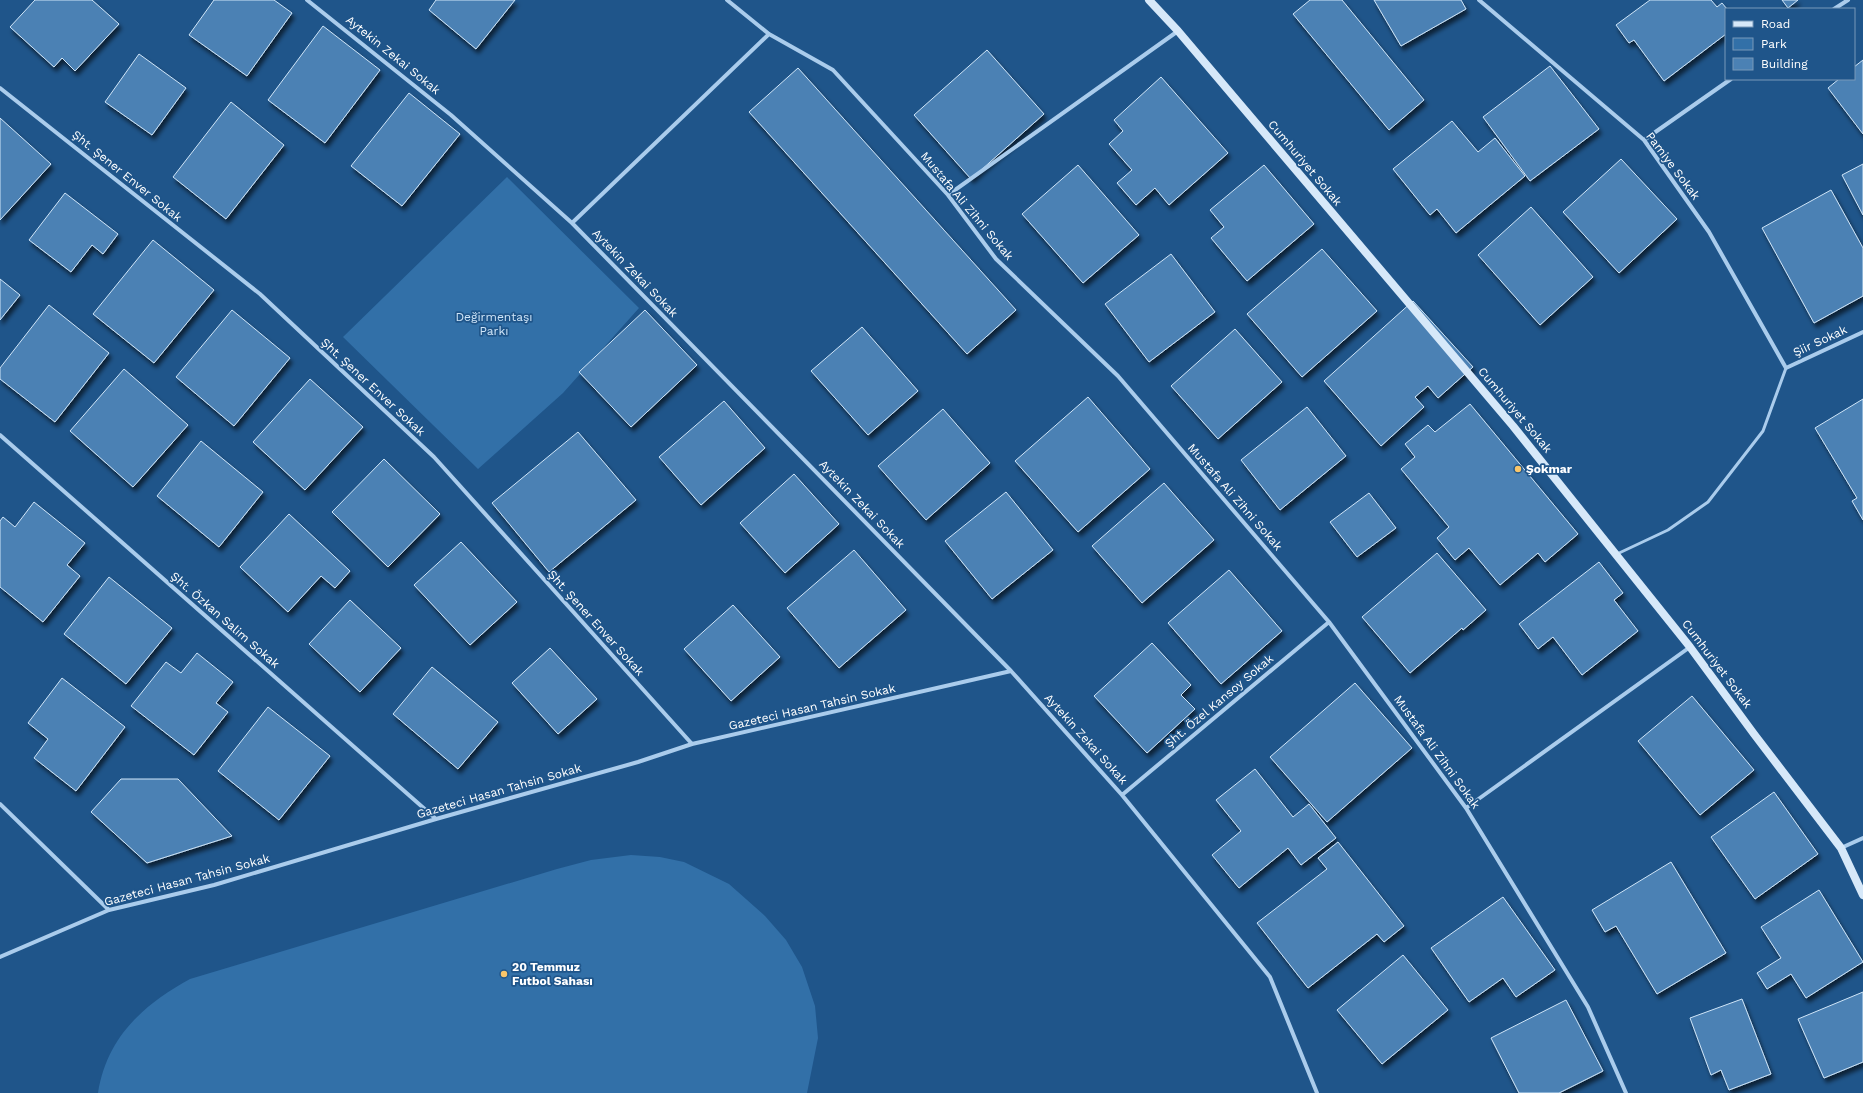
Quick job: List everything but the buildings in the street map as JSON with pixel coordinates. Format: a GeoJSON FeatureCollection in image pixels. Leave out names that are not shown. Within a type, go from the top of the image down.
{"type":"FeatureCollection","features":[{"type":"Feature","properties":{"kind":"street","name":"Aytekin Zekai Sokak"},"geometry":{"type":"LineString","coordinates":[[307,0],[451,115],[572,223],[1011,671],[1122,795],[1270,977],[1317,1093]]}},
{"type":"Feature","properties":{"kind":"street","name":"Mustafa Ali Zihni Sokak"},"geometry":{"type":"LineString","coordinates":[[727,0],[769,34],[833,70],[948,195],[996,259],[1118,376],[1329,622],[1466,808],[1588,1007],[1626,1093]]}},
{"type":"Feature","properties":{"kind":"street","name":"Cumhuriyet Sokak"},"geometry":{"type":"LineString","coordinates":[[1149,0],[1178,31],[1504,415],[1617,554],[1690,647],[1736,710],[1842,848],[1863,895]]}},
{"type":"Feature","properties":{"kind":"street","name":"Pamiye Sokak"},"geometry":{"type":"LineString","coordinates":[[1479,0],[1644,140],[1710,232],[1786,368]]}},
{"type":"Feature","properties":{"kind":"street"},"geometry":{"type":"LineString","coordinates":[[1836,8],[1848,0]]}},
{"type":"Feature","properties":{"kind":"street"},"geometry":{"type":"LineString","coordinates":[[948,195],[1178,31]]}},
{"type":"Feature","properties":{"kind":"street"},"geometry":{"type":"LineString","coordinates":[[572,223],[769,34]]}},
{"type":"Feature","properties":{"kind":"street"},"geometry":{"type":"LineString","coordinates":[[1644,140],[1730,80]]}},
{"type":"Feature","properties":{"kind":"street","name":"Şht. Şener Enver Sokak"},"geometry":{"type":"LineString","coordinates":[[0,88],[260,294],[434,458],[692,744]]}},
{"type":"Feature","properties":{"kind":"street","name":"Şiir Sokak"},"geometry":{"type":"LineString","coordinates":[[1786,368],[1863,332]]}},
{"type":"Feature","properties":{"kind":"street","name":"Şht. Özkan Salim Sokak"},"geometry":{"type":"LineString","coordinates":[[0,435],[436,819]]}},
{"type":"Feature","properties":{"kind":"street","name":"Şht. Özel Kansoy Sokak"},"geometry":{"type":"LineString","coordinates":[[1122,795],[1329,622]]}},
{"type":"Feature","properties":{"kind":"street"},"geometry":{"type":"LineString","coordinates":[[1466,808],[1690,647]]}},
{"type":"Feature","properties":{"kind":"street","name":"Gazeteci Hasan Tahsin Sokak"},"geometry":{"type":"LineString","coordinates":[[0,957],[109,910],[214,885],[436,819],[638,762],[692,744],[1011,671]]}},
{"type":"Feature","properties":{"kind":"street"},"geometry":{"type":"LineString","coordinates":[[0,804],[109,910]]}},
{"type":"Feature","properties":{"kind":"street"},"geometry":{"type":"LineString","coordinates":[[1842,848],[1863,838]]}},
{"type":"Feature","properties":{"kind":"lane"},"geometry":{"type":"LineString","coordinates":[[1617,554],[1668,530],[1708,502],[1763,431],[1786,368]]}},
{"type":"Feature","properties":{"kind":"green space","name":"Değirmentaşı Parkı"},"geometry":{"type":"Polygon","coordinates":[[[507,177],[639,308],[563,393],[478,469],[343,337],[507,177]]]}},
{"type":"Feature","properties":{"kind":"green space","name":"20 Temmuz Futbol Sahası"},"geometry":{"type":"Polygon","coordinates":[[[631,855],[660,857],[684,862],[729,884],[765,916],[786,940],[802,967],[815,1006],[818,1038],[807,1093],[98,1093],[103,1073],[110,1055],[119,1039],[130,1025],[157,1000],[190,979],[557,869],[591,860],[631,855]]]}},
{"type":"Feature","properties":{"kind":"place","name":"Şokmar"},"geometry":{"type":"Point","coordinates":[1518,469]}},
{"type":"Feature","properties":{"kind":"place","name":"20 Temmuz Futbol Sahası"},"geometry":{"type":"Point","coordinates":[504,974]}}]}
